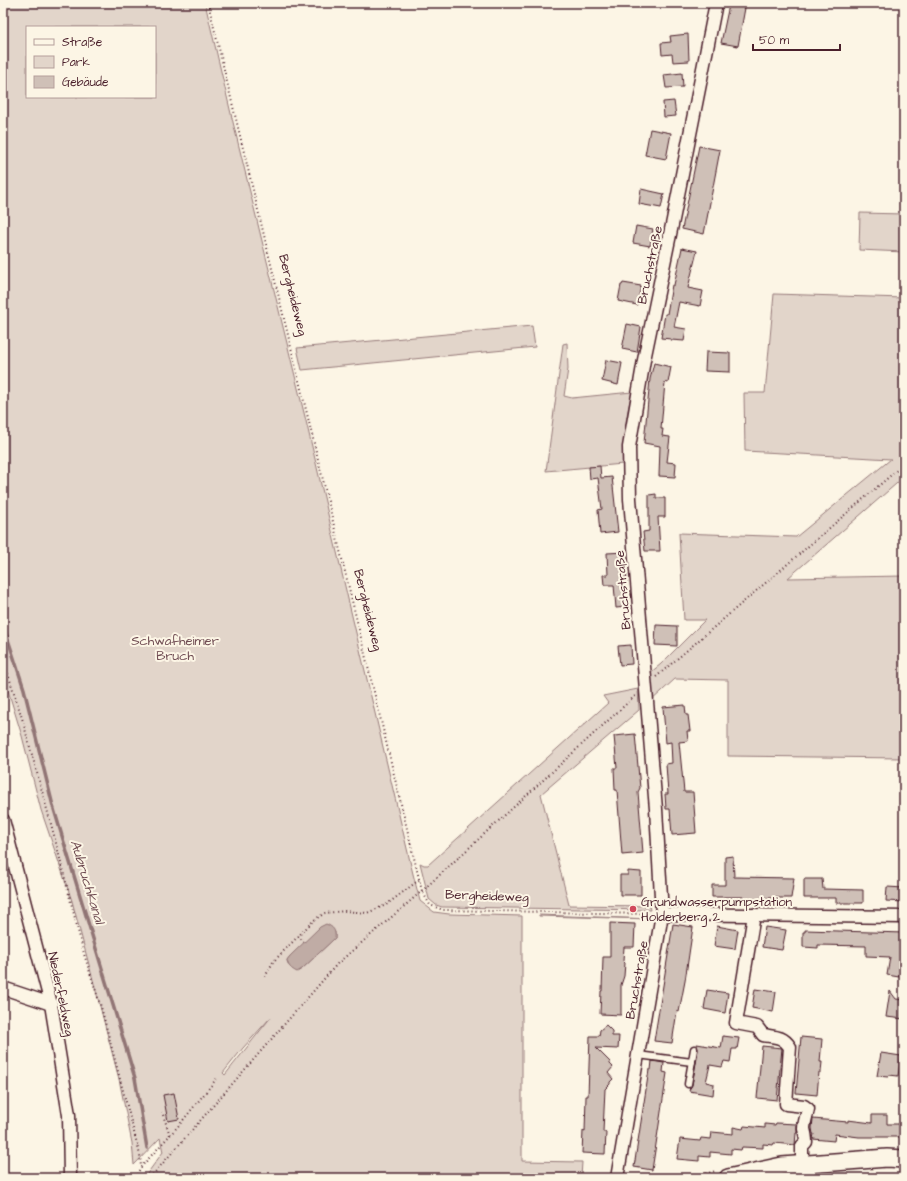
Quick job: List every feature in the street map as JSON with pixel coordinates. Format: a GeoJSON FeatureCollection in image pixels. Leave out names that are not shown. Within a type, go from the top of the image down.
{"type":"FeatureCollection","features":[{"type":"Feature","properties":{"kind":"street","name":"Bruchstraße"},"geometry":{"type":"LineString","coordinates":[[617,1178],[662,914],[656,809],[630,499],[629,447],[644,360],[716,3]]}},
{"type":"Feature","properties":{"kind":"street","name":"Niederfeldweg"},"geometry":{"type":"LineString","coordinates":[[3,820],[51,1004],[69,1115],[70,1178]]}},
{"type":"Feature","properties":{"kind":"street"},"geometry":{"type":"LineString","coordinates":[[662,914],[904,917]]}},
{"type":"Feature","properties":{"kind":"street"},"geometry":{"type":"LineString","coordinates":[[754,915],[736,1023],[757,1027],[763,1035],[781,1038],[786,1041],[790,1047],[786,1104],[804,1106],[808,1109],[804,1130],[806,1134],[806,1142],[802,1146],[802,1156]]}},
{"type":"Feature","properties":{"kind":"street"},"geometry":{"type":"LineString","coordinates":[[3,988],[51,1004]]}},
{"type":"Feature","properties":{"kind":"street"},"geometry":{"type":"LineString","coordinates":[[728,1178],[782,1166],[887,1158],[904,1159]]}},
{"type":"Feature","properties":{"kind":"lane"},"geometry":{"type":"LineString","coordinates":[[688,1084],[694,1049]]}},
{"type":"Feature","properties":{"kind":"lane"},"geometry":{"type":"LineString","coordinates":[[638,1055],[692,1062]]}},
{"type":"Feature","properties":{"kind":"path","name":"Bergheideweg"},"geometry":{"type":"LineString","coordinates":[[208,3],[422,891],[430,905],[443,910],[662,914]]}},
{"type":"Feature","properties":{"kind":"path"},"geometry":{"type":"LineString","coordinates":[[150,1178],[338,963],[422,891],[645,686],[904,464]]}},
{"type":"Feature","properties":{"kind":"path"},"geometry":{"type":"LineString","coordinates":[[3,658],[22,718],[54,835],[84,954],[101,1007],[140,1155],[141,1167]]}},
{"type":"Feature","properties":{"kind":"path"},"geometry":{"type":"LineString","coordinates":[[265,978],[274,962],[314,920],[324,913],[345,911],[367,913],[386,905],[419,880]]}},
{"type":"Feature","properties":{"kind":"path"},"geometry":{"type":"LineString","coordinates":[[298,936],[304,942]]}},
{"type":"Feature","properties":{"kind":"path"},"geometry":{"type":"LineString","coordinates":[[134,1178],[141,1167],[180,1124],[218,1077]]}},
{"type":"Feature","properties":{"kind":"path"},"geometry":{"type":"LineString","coordinates":[[162,1112],[170,1135]]}},
{"type":"Feature","properties":{"kind":"green space","name":"Schwafheimer Bruch"},"geometry":{"type":"Polygon","coordinates":[[[3,3],[205,3],[420,901],[434,912],[449,914],[522,916],[522,1161],[582,1162],[581,1178],[144,1178],[163,1152],[160,1138],[134,1165],[132,1143],[119,1079],[72,901],[41,810],[22,736],[3,674],[3,3]],[[335,932],[290,956],[287,960],[288,965],[302,969],[335,938],[335,932]],[[271,1017],[223,1073],[225,1075],[271,1017]]]}},
{"type":"Feature","properties":{"kind":"green space"},"geometry":{"type":"Polygon","coordinates":[[[860,213],[904,214],[904,252],[859,250],[860,213]]]}},
{"type":"Feature","properties":{"kind":"green space"},"geometry":{"type":"Polygon","coordinates":[[[774,294],[904,298],[904,477],[788,578],[904,576],[904,758],[728,756],[728,680],[675,679],[650,702],[650,673],[705,620],[684,620],[679,533],[796,537],[891,459],[745,451],[744,393],[765,393],[774,294]]]}},
{"type":"Feature","properties":{"kind":"green space"},"geometry":{"type":"Polygon","coordinates":[[[532,326],[535,347],[302,370],[297,348],[532,326]]]}},
{"type":"Feature","properties":{"kind":"green space"},"geometry":{"type":"Polygon","coordinates":[[[567,343],[568,369],[564,396],[572,398],[632,392],[625,428],[623,464],[546,471],[563,344],[567,343]]]}},
{"type":"Feature","properties":{"kind":"green space"},"geometry":{"type":"Polygon","coordinates":[[[638,689],[639,710],[541,794],[569,905],[649,906],[650,910],[442,907],[436,905],[429,899],[420,863],[428,865],[608,703],[603,696],[638,689]]]}},
{"type":"Feature","properties":{"kind":"green space"},"geometry":{"type":"Polygon","coordinates":[[[539,915],[653,919],[539,916],[539,915]]]}},
{"type":"Feature","properties":{"kind":"shaded area"},"geometry":{"type":"Polygon","coordinates":[[[326,924],[334,929],[335,938],[302,969],[297,972],[293,970],[289,966],[287,960],[320,927],[326,924]]]}},
{"type":"Feature","properties":{"kind":"building"},"geometry":{"type":"Polygon","coordinates":[[[729,5],[745,8],[738,46],[721,43],[729,5]]]}},
{"type":"Feature","properties":{"kind":"building"},"geometry":{"type":"Polygon","coordinates":[[[688,34],[689,61],[673,62],[672,54],[662,55],[661,43],[671,42],[670,36],[688,34]]]}},
{"type":"Feature","properties":{"kind":"building"},"geometry":{"type":"Polygon","coordinates":[[[682,73],[683,87],[666,88],[664,75],[682,73]]]}},
{"type":"Feature","properties":{"kind":"building"},"geometry":{"type":"Polygon","coordinates":[[[674,101],[676,116],[664,117],[663,102],[674,101]]]}},
{"type":"Feature","properties":{"kind":"building"},"geometry":{"type":"Polygon","coordinates":[[[650,129],[671,133],[666,159],[645,155],[650,129]]]}},
{"type":"Feature","properties":{"kind":"building"},"geometry":{"type":"Polygon","coordinates":[[[699,146],[720,150],[704,234],[682,229],[699,146]]]}},
{"type":"Feature","properties":{"kind":"building"},"geometry":{"type":"Polygon","coordinates":[[[641,189],[664,194],[661,208],[639,204],[641,189]]]}},
{"type":"Feature","properties":{"kind":"building"},"geometry":{"type":"Polygon","coordinates":[[[636,226],[653,229],[650,246],[633,243],[636,226]]]}},
{"type":"Feature","properties":{"kind":"building"},"geometry":{"type":"Polygon","coordinates":[[[682,248],[697,251],[688,288],[703,291],[700,306],[679,302],[674,327],[686,329],[684,341],[661,338],[665,314],[667,314],[672,285],[674,285],[682,248]]]}},
{"type":"Feature","properties":{"kind":"building"},"geometry":{"type":"Polygon","coordinates":[[[623,283],[641,286],[637,305],[618,301],[621,285],[623,283]]]}},
{"type":"Feature","properties":{"kind":"building"},"geometry":{"type":"Polygon","coordinates":[[[627,324],[641,327],[637,352],[622,349],[627,324]]]}},
{"type":"Feature","properties":{"kind":"building"},"geometry":{"type":"Polygon","coordinates":[[[706,352],[730,353],[730,372],[705,371],[706,352]]]}},
{"type":"Feature","properties":{"kind":"building"},"geometry":{"type":"Polygon","coordinates":[[[606,360],[622,363],[618,385],[602,381],[606,360]]]}},
{"type":"Feature","properties":{"kind":"building"},"geometry":{"type":"Polygon","coordinates":[[[654,363],[671,367],[668,383],[665,382],[661,429],[663,429],[662,436],[670,437],[667,462],[676,463],[675,477],[659,476],[660,446],[644,443],[650,379],[654,363]]]}},
{"type":"Feature","properties":{"kind":"building"},"geometry":{"type":"Polygon","coordinates":[[[600,466],[601,478],[612,477],[618,532],[600,534],[598,510],[602,509],[598,478],[590,479],[589,467],[600,466]]]}},
{"type":"Feature","properties":{"kind":"building"},"geometry":{"type":"Polygon","coordinates":[[[656,494],[656,498],[665,498],[665,517],[658,517],[660,551],[645,551],[643,532],[649,531],[649,495],[656,494]]]}},
{"type":"Feature","properties":{"kind":"building"},"geometry":{"type":"Polygon","coordinates":[[[625,552],[627,584],[624,584],[626,607],[616,608],[614,585],[604,585],[603,575],[608,575],[607,553],[625,552]]]}},
{"type":"Feature","properties":{"kind":"building"},"geometry":{"type":"Polygon","coordinates":[[[656,625],[677,626],[677,646],[655,645],[656,625]]]}},
{"type":"Feature","properties":{"kind":"building"},"geometry":{"type":"Polygon","coordinates":[[[631,645],[632,664],[620,665],[618,646],[631,645]]]}},
{"type":"Feature","properties":{"kind":"building"},"geometry":{"type":"Polygon","coordinates":[[[685,705],[690,731],[687,731],[688,741],[679,742],[684,792],[693,792],[696,833],[672,835],[670,809],[666,809],[665,794],[668,794],[666,764],[672,763],[671,742],[666,743],[663,707],[685,705]]]}},
{"type":"Feature","properties":{"kind":"building"},"geometry":{"type":"Polygon","coordinates":[[[635,734],[640,788],[638,792],[643,853],[622,855],[617,790],[615,790],[614,768],[617,768],[614,736],[635,734]]]}},
{"type":"Feature","properties":{"kind":"building"},"geometry":{"type":"Polygon","coordinates":[[[733,856],[734,877],[794,878],[791,898],[764,898],[764,900],[760,901],[749,901],[744,900],[744,897],[712,897],[712,885],[725,885],[725,857],[733,856]]]}},
{"type":"Feature","properties":{"kind":"building"},"geometry":{"type":"Polygon","coordinates":[[[628,871],[641,872],[641,895],[620,895],[620,875],[628,875],[628,871]]]}},
{"type":"Feature","properties":{"kind":"building"},"geometry":{"type":"Polygon","coordinates":[[[804,879],[822,879],[823,889],[863,890],[863,903],[836,903],[836,898],[804,898],[804,879]]]}},
{"type":"Feature","properties":{"kind":"building"},"geometry":{"type":"Polygon","coordinates":[[[887,887],[904,888],[904,902],[886,901],[887,887]]]}},
{"type":"Feature","properties":{"kind":"building"},"geometry":{"type":"Polygon","coordinates":[[[610,923],[635,924],[634,947],[624,947],[623,961],[625,963],[624,976],[621,985],[621,1015],[600,1014],[603,957],[610,957],[610,923]]]}},
{"type":"Feature","properties":{"kind":"building"},"geometry":{"type":"Polygon","coordinates":[[[673,924],[693,927],[685,981],[679,1012],[677,1011],[672,1043],[654,1041],[673,924]]]}},
{"type":"Feature","properties":{"kind":"building"},"geometry":{"type":"Polygon","coordinates":[[[717,926],[738,930],[735,949],[714,946],[717,926]]]}},
{"type":"Feature","properties":{"kind":"building"},"geometry":{"type":"Polygon","coordinates":[[[765,927],[786,930],[782,950],[762,947],[765,927]]]}},
{"type":"Feature","properties":{"kind":"building"},"geometry":{"type":"Polygon","coordinates":[[[805,930],[904,933],[904,958],[902,958],[899,977],[887,975],[890,957],[866,956],[866,946],[818,945],[818,948],[803,947],[803,932],[805,932],[805,930]]]}},
{"type":"Feature","properties":{"kind":"building"},"geometry":{"type":"Polygon","coordinates":[[[755,989],[776,992],[773,1012],[752,1008],[755,989]]]}},
{"type":"Feature","properties":{"kind":"building"},"geometry":{"type":"Polygon","coordinates":[[[707,990],[728,993],[725,1013],[704,1009],[707,990]]]}},
{"type":"Feature","properties":{"kind":"building"},"geometry":{"type":"Polygon","coordinates":[[[890,991],[896,999],[904,1000],[904,1019],[886,1017],[890,991]]]}},
{"type":"Feature","properties":{"kind":"building"},"geometry":{"type":"Polygon","coordinates":[[[606,1025],[612,1031],[612,1036],[619,1036],[618,1049],[596,1048],[613,1067],[608,1073],[613,1079],[605,1089],[603,1132],[606,1132],[605,1154],[582,1153],[583,1131],[585,1132],[586,1096],[588,1096],[590,1036],[599,1036],[600,1030],[606,1025]]]}},
{"type":"Feature","properties":{"kind":"building"},"geometry":{"type":"Polygon","coordinates":[[[723,1036],[739,1038],[737,1049],[732,1049],[730,1062],[724,1061],[722,1067],[710,1065],[706,1082],[714,1084],[713,1095],[689,1091],[692,1085],[696,1063],[698,1050],[697,1044],[721,1048],[723,1036]]]}},
{"type":"Feature","properties":{"kind":"building"},"geometry":{"type":"Polygon","coordinates":[[[801,1037],[822,1039],[820,1062],[822,1062],[821,1072],[819,1072],[817,1095],[796,1093],[801,1037]]]}},
{"type":"Feature","properties":{"kind":"building"},"geometry":{"type":"Polygon","coordinates":[[[762,1046],[782,1048],[777,1100],[757,1098],[762,1046]]]}},
{"type":"Feature","properties":{"kind":"building"},"geometry":{"type":"Polygon","coordinates":[[[881,1053],[901,1056],[898,1076],[877,1076],[881,1053]]]}},
{"type":"Feature","properties":{"kind":"building"},"geometry":{"type":"Polygon","coordinates":[[[652,1061],[664,1063],[663,1072],[667,1073],[652,1170],[634,1167],[649,1070],[651,1070],[652,1061]]]}},
{"type":"Feature","properties":{"kind":"building"},"geometry":{"type":"Polygon","coordinates":[[[174,1093],[179,1119],[168,1121],[163,1095],[174,1093]]]}},
{"type":"Feature","properties":{"kind":"building"},"geometry":{"type":"Polygon","coordinates":[[[872,1115],[887,1115],[887,1124],[904,1124],[904,1137],[859,1137],[835,1134],[834,1141],[813,1139],[813,1119],[848,1122],[848,1120],[872,1123],[872,1115]]]}},
{"type":"Feature","properties":{"kind":"building"},"geometry":{"type":"Polygon","coordinates":[[[797,1122],[795,1145],[774,1143],[773,1145],[763,1144],[763,1148],[742,1147],[741,1150],[731,1149],[731,1154],[710,1152],[710,1157],[699,1156],[699,1161],[677,1159],[680,1139],[700,1141],[701,1138],[711,1139],[712,1132],[733,1134],[733,1127],[743,1129],[744,1126],[765,1128],[765,1124],[796,1124],[797,1122]]]}},
{"type":"Feature","properties":{"kind":"waterway","name":"Aubruchkanal"},"geometry":{"type":"LineString","coordinates":[[3,624],[24,689],[53,806],[135,1078],[147,1148]]}},
{"type":"Feature","properties":{"kind":"place","name":"Grundwasserpumpstation Holderberg 2"},"geometry":{"type":"Point","coordinates":[633,909]}}]}
